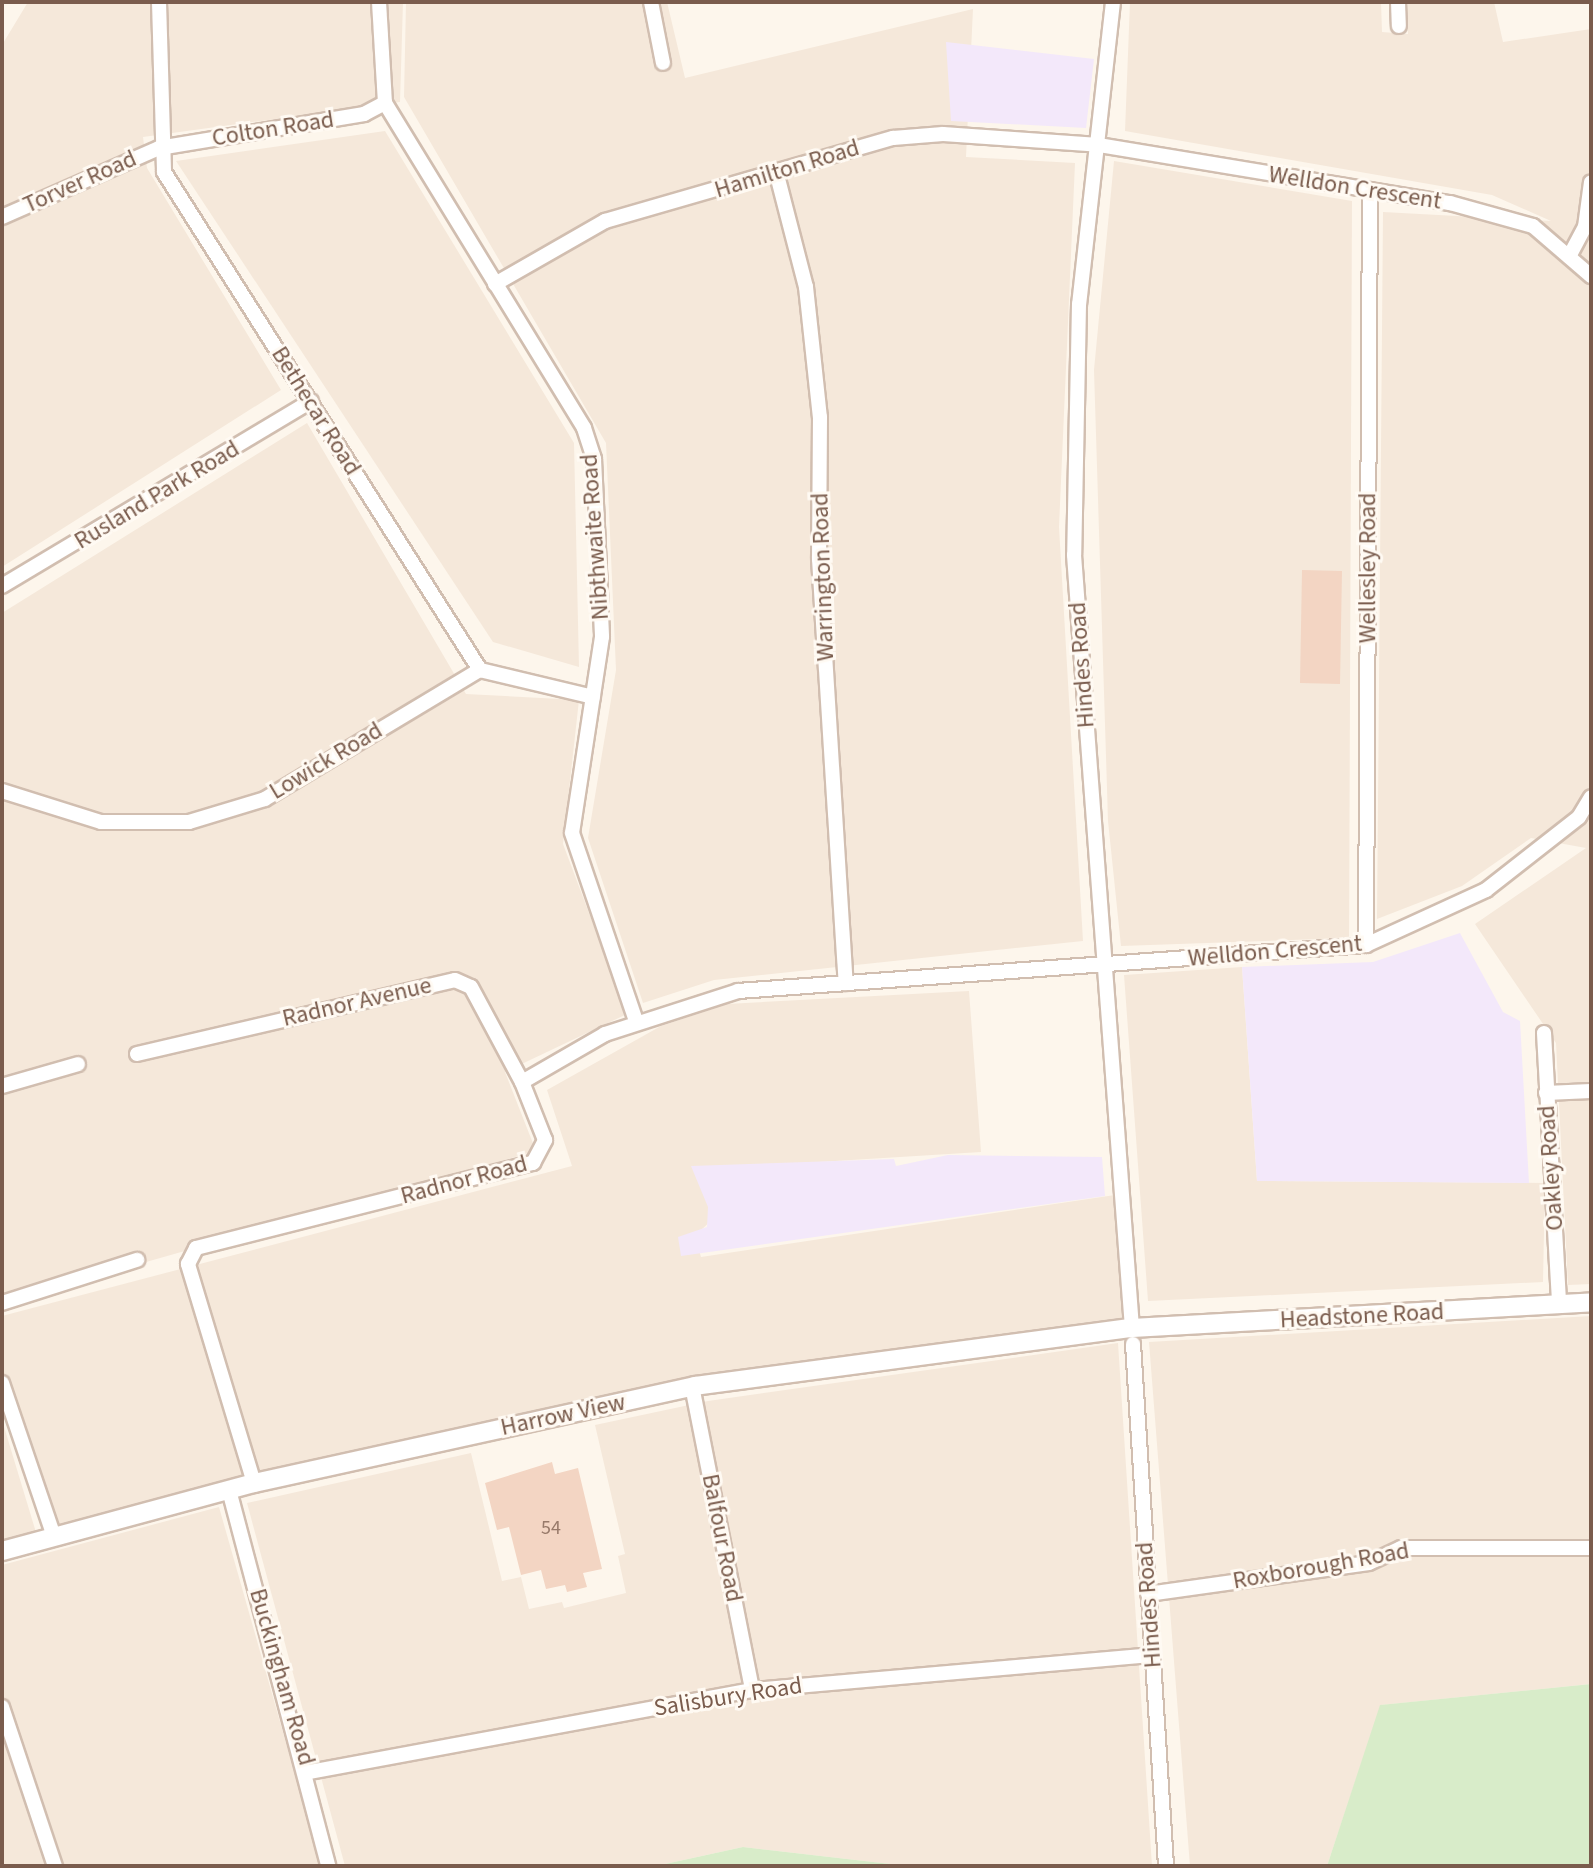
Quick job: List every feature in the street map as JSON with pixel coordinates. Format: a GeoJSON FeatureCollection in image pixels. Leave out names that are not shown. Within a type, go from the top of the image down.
{"type":"FeatureCollection","features":[{"type":"Feature","properties":{"kind":"street","name":"Bethecar Road"},"geometry":{"type":"LineString","coordinates":[[159,2],[159,148],[164,172],[480,670]]}},
{"type":"Feature","properties":{"kind":"street","name":"Nibthwaite Road"},"geometry":{"type":"LineString","coordinates":[[379,2],[385,103],[584,428],[594,459],[602,637],[572,833],[636,1021]]}},
{"type":"Feature","properties":{"kind":"street"},"geometry":{"type":"LineString","coordinates":[[651,2],[663,63]]}},
{"type":"Feature","properties":{"kind":"street","name":"Hindes Road"},"geometry":{"type":"LineString","coordinates":[[1113,2],[1079,304],[1074,555],[1102,965],[1133,1336],[1166,1866]]}},
{"type":"Feature","properties":{"kind":"street"},"geometry":{"type":"LineString","coordinates":[[1398,2],[1399,26]]}},
{"type":"Feature","properties":{"kind":"street","name":"Colton Road"},"geometry":{"type":"LineString","coordinates":[[159,148],[364,114],[385,103]]}},
{"type":"Feature","properties":{"kind":"street","name":"Hamilton Road"},"geometry":{"type":"LineString","coordinates":[[495,284],[605,221],[777,175],[893,138],[987,135],[1099,145]]}},
{"type":"Feature","properties":{"kind":"street","name":"Welldon Crescent"},"geometry":{"type":"LineString","coordinates":[[1099,145],[1370,190],[1533,226],[1571,253],[1591,276]]}},
{"type":"Feature","properties":{"kind":"street","name":"Torver Road"},"geometry":{"type":"LineString","coordinates":[[2,217],[159,148]]}},
{"type":"Feature","properties":{"kind":"street","name":"Warrington Road"},"geometry":{"type":"LineString","coordinates":[[777,175],[806,287],[820,417],[819,559],[846,983]]}},
{"type":"Feature","properties":{"kind":"street"},"geometry":{"type":"LineString","coordinates":[[1571,253],[1585,227],[1591,182]]}},
{"type":"Feature","properties":{"kind":"street","name":"Wellesley Road"},"geometry":{"type":"LineString","coordinates":[[1366,945],[1370,190]]}},
{"type":"Feature","properties":{"kind":"street","name":"Rusland Park Road"},"geometry":{"type":"LineString","coordinates":[[2,586],[311,401]]}},
{"type":"Feature","properties":{"kind":"street"},"geometry":{"type":"LineString","coordinates":[[480,670],[593,697]]}},
{"type":"Feature","properties":{"kind":"street","name":"Lowick Road"},"geometry":{"type":"LineString","coordinates":[[2,791],[101,822],[189,822],[265,799],[480,670]]}},
{"type":"Feature","properties":{"kind":"street","name":"Welldon Crescent"},"geometry":{"type":"LineString","coordinates":[[1102,965],[1366,945],[1486,890],[1585,820],[1591,797]]}},
{"type":"Feature","properties":{"kind":"street"},"geometry":{"type":"LineString","coordinates":[[522,1082],[636,1021],[709,996],[1102,965]]}},
{"type":"Feature","properties":{"kind":"street","name":"Radnor Avenue"},"geometry":{"type":"LineString","coordinates":[[137,1054],[455,980],[471,987],[522,1082]]}},
{"type":"Feature","properties":{"kind":"street","name":"Oakley Road"},"geometry":{"type":"LineString","coordinates":[[1544,1033],[1559,1304]]}},
{"type":"Feature","properties":{"kind":"street"},"geometry":{"type":"LineString","coordinates":[[2,1086],[78,1064]]}},
{"type":"Feature","properties":{"kind":"street","name":"Radnor Road"},"geometry":{"type":"LineString","coordinates":[[254,1483],[188,1264],[196,1248],[533,1163],[545,1140],[522,1082]]}},
{"type":"Feature","properties":{"kind":"street"},"geometry":{"type":"LineString","coordinates":[[1546,1093],[1591,1091]]}},
{"type":"Feature","properties":{"kind":"street"},"geometry":{"type":"LineString","coordinates":[[2,1303],[137,1260]]}},
{"type":"Feature","properties":{"kind":"street","name":"Headstone Road"},"geometry":{"type":"LineString","coordinates":[[1133,1336],[1591,1302]]}},
{"type":"Feature","properties":{"kind":"street","name":"Harrow View"},"geometry":{"type":"LineString","coordinates":[[2,1551],[254,1483],[692,1386],[1133,1336]]}},
{"type":"Feature","properties":{"kind":"street"},"geometry":{"type":"LineString","coordinates":[[2,1383],[54,1537]]}},
{"type":"Feature","properties":{"kind":"street","name":"Balfour Road"},"geometry":{"type":"LineString","coordinates":[[692,1386],[752,1690]]}},
{"type":"Feature","properties":{"kind":"street","name":"Buckingham Road"},"geometry":{"type":"LineString","coordinates":[[229,1490],[309,1772],[328,1866]]}},
{"type":"Feature","properties":{"kind":"street","name":"Roxborough Road"},"geometry":{"type":"LineString","coordinates":[[1148,1594],[1369,1563],[1401,1548],[1591,1548]]}},
{"type":"Feature","properties":{"kind":"street","name":"Salisbury Road"},"geometry":{"type":"LineString","coordinates":[[309,1772],[752,1690],[1152,1655]]}},
{"type":"Feature","properties":{"kind":"street"},"geometry":{"type":"LineString","coordinates":[[2,1707],[55,1866]]}},
{"type":"Feature","properties":{"kind":"shaded area"},"geometry":{"type":"Polygon","coordinates":[[[28,2],[403,2],[400,102],[143,137],[147,168],[281,390],[2,567],[2,45],[28,2]]]}},
{"type":"Feature","properties":{"kind":"shaded area"},"geometry":{"type":"Polygon","coordinates":[[[406,2],[667,2],[685,78],[973,9],[966,157],[1075,163],[1059,527],[1083,941],[714,980],[643,1003],[588,838],[616,670],[606,443],[404,97],[406,2]]]}},
{"type":"Feature","properties":{"kind":"shaded area"},"geometry":{"type":"Polygon","coordinates":[[[1130,2],[1381,2],[1382,32],[1408,34],[1407,2],[1494,2],[1503,42],[1591,29],[1591,1284],[1568,1285],[1556,1043],[1475,924],[1586,848],[1531,838],[1462,886],[1377,919],[1383,212],[1551,221],[1492,195],[1125,131],[1130,2]]]}},
{"type":"Feature","properties":{"kind":"shaded area"},"geometry":{"type":"Polygon","coordinates":[[[946,42],[1094,59],[1086,128],[951,121],[946,42]]]}},
{"type":"Feature","properties":{"kind":"shaded area"},"geometry":{"type":"Polygon","coordinates":[[[385,131],[574,443],[579,667],[493,642],[176,161],[385,131]]]}},
{"type":"Feature","properties":{"kind":"shaded area"},"geometry":{"type":"Polygon","coordinates":[[[1114,161],[1352,201],[1349,938],[1121,946],[1108,821],[1094,370],[1114,161]]]}},
{"type":"Feature","properties":{"kind":"shaded area"},"geometry":{"type":"Polygon","coordinates":[[[307,423],[466,694],[579,700],[563,844],[627,1014],[505,1072],[536,1151],[2,1303],[2,613],[307,423]]]}},
{"type":"Feature","properties":{"kind":"shaded area"},"geometry":{"type":"Polygon","coordinates":[[[1460,933],[1503,1012],[1520,1021],[1529,1183],[1257,1181],[1242,967],[1373,962],[1460,933]]]}},
{"type":"Feature","properties":{"kind":"shaded area"},"geometry":{"type":"Polygon","coordinates":[[[1242,967],[1257,1181],[1545,1183],[1543,1282],[1148,1301],[1124,975],[1242,967]]]}},
{"type":"Feature","properties":{"kind":"shaded area"},"geometry":{"type":"Polygon","coordinates":[[[969,991],[981,1152],[720,1168],[722,1210],[695,1236],[701,1257],[1115,1195],[1127,1317],[687,1379],[54,1532],[2,1369],[2,1316],[572,1166],[547,1090],[661,1026],[727,1004],[969,991]]]}},
{"type":"Feature","properties":{"kind":"shaded area"},"geometry":{"type":"Polygon","coordinates":[[[948,1155],[1102,1157],[1105,1196],[681,1256],[678,1237],[707,1227],[708,1207],[691,1166],[894,1159],[896,1166],[948,1155]]]}},
{"type":"Feature","properties":{"kind":"shaded area"},"geometry":{"type":"Polygon","coordinates":[[[1591,1316],[1591,1684],[1381,1705],[1327,1866],[1190,1866],[1149,1342],[1591,1316]]]}},
{"type":"Feature","properties":{"kind":"shaded area"},"geometry":{"type":"Polygon","coordinates":[[[1118,1343],[1152,1866],[908,1866],[743,1847],[656,1866],[345,1866],[247,1503],[471,1453],[502,1581],[521,1577],[529,1609],[562,1602],[564,1608],[626,1593],[618,1556],[625,1554],[595,1425],[708,1401],[1118,1343]]]}},
{"type":"Feature","properties":{"kind":"shaded area"},"geometry":{"type":"Polygon","coordinates":[[[2,1420],[38,1539],[2,1548],[2,1420]]]}},
{"type":"Feature","properties":{"kind":"shaded area"},"geometry":{"type":"Polygon","coordinates":[[[219,1507],[321,1866],[2,1866],[2,1565],[219,1507]]]}},
{"type":"Feature","properties":{"kind":"green space"},"geometry":{"type":"Polygon","coordinates":[[[1591,1684],[1591,1866],[1327,1866],[1380,1705],[1591,1684]]]}},
{"type":"Feature","properties":{"kind":"green space"},"geometry":{"type":"Polygon","coordinates":[[[743,1847],[908,1866],[656,1866],[743,1847]]]}},
{"type":"Feature","properties":{"kind":"building"},"geometry":{"type":"Polygon","coordinates":[[[1302,570],[1342,571],[1340,684],[1300,683],[1302,570]]]}},
{"type":"Feature","properties":{"kind":"building"},"geometry":{"type":"Polygon","coordinates":[[[552,1462],[555,1474],[578,1468],[602,1569],[583,1573],[587,1587],[567,1592],[565,1585],[546,1589],[541,1570],[521,1575],[509,1527],[497,1530],[485,1483],[552,1462]]]}}]}
